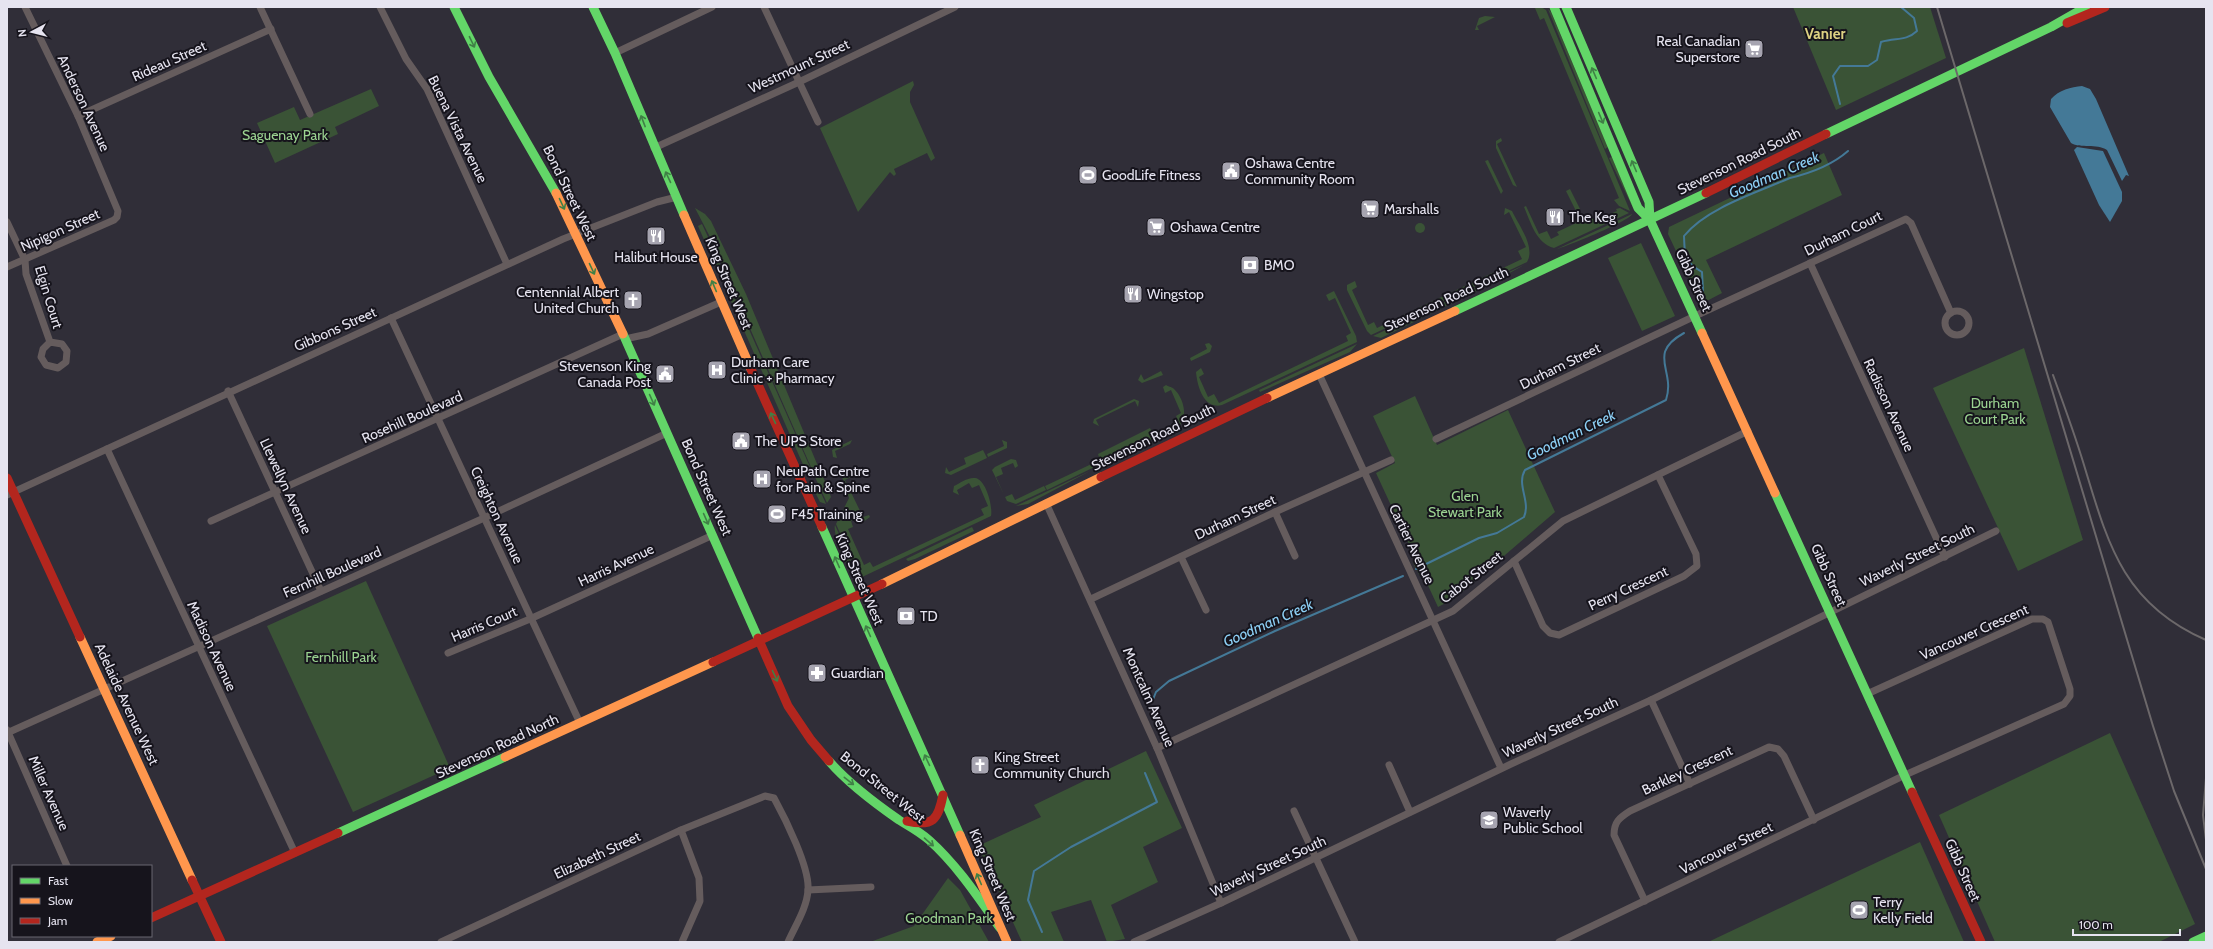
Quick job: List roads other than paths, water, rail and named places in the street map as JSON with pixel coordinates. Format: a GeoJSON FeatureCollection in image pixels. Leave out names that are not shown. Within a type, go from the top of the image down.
{"type":"FeatureCollection","features":[{"type":"Feature","properties":{"kind":"main road","name":"Bond Street West"},"geometry":{"type":"LineString","coordinates":[[454,7],[489,77],[542,164],[624,337],[788,706],[811,740],[839,773],[898,819],[908,824],[939,851],[966,880],[1000,928]]}},
{"type":"Feature","properties":{"kind":"main road","name":"King Street West"},"geometry":{"type":"LineString","coordinates":[[593,7],[615,53],[654,148],[678,197],[721,302],[943,795],[1007,942]]}},
{"type":"Feature","properties":{"kind":"main road","name":"Gibb Street"},"geometry":{"type":"LineString","coordinates":[[1554,7],[1638,208],[1650,220],[1695,316],[1981,942]]}},
{"type":"Feature","properties":{"kind":"main road","name":"Gibb Street"},"geometry":{"type":"LineString","coordinates":[[1566,7],[1649,202],[1650,220]]}},
{"type":"Feature","properties":{"kind":"main road","name":"Stevenson Road South"},"geometry":{"type":"LineString","coordinates":[[854,598],[1046,503],[1650,220],[2051,27],[2086,7]]}},
{"type":"Feature","properties":{"kind":"main road","name":"Stevenson Road South"},"geometry":{"type":"LineString","coordinates":[[2051,27],[2075,20],[2105,7]]}},
{"type":"Feature","properties":{"kind":"main road","name":"Adelaide Avenue West"},"geometry":{"type":"LineString","coordinates":[[7,478],[10,493],[104,689],[221,942]]}},
{"type":"Feature","properties":{"kind":"main road","name":"Stevenson Road North"},"geometry":{"type":"LineString","coordinates":[[152,918],[854,598]]}},
{"type":"Feature","properties":{"kind":"main road"},"geometry":{"type":"LineString","coordinates":[[898,819],[920,825],[932,821],[940,814],[943,795]]}},
{"type":"Feature","properties":{"kind":"main road"},"geometry":{"type":"LineString","coordinates":[[2193,942],[2206,936]]}},
{"type":"Feature","properties":{"kind":"street","name":"Anderson Avenue"},"geometry":{"type":"LineString","coordinates":[[26,7],[78,116],[118,211]]}},
{"type":"Feature","properties":{"kind":"street"},"geometry":{"type":"LineString","coordinates":[[260,7],[310,114]]}},
{"type":"Feature","properties":{"kind":"street","name":"Buena Vista Avenue"},"geometry":{"type":"LineString","coordinates":[[380,7],[406,59],[427,89],[507,264]]}},
{"type":"Feature","properties":{"kind":"street"},"geometry":{"type":"LineString","coordinates":[[615,53],[712,7]]}},
{"type":"Feature","properties":{"kind":"street"},"geometry":{"type":"LineString","coordinates":[[764,7],[818,122]]}},
{"type":"Feature","properties":{"kind":"street","name":"Westmount Street"},"geometry":{"type":"LineString","coordinates":[[654,148],[799,82],[955,7]]}},
{"type":"Feature","properties":{"kind":"street","name":"Rideau Street"},"geometry":{"type":"LineString","coordinates":[[78,116],[271,29]]}},
{"type":"Feature","properties":{"kind":"street","name":"Gibbons Street"},"geometry":{"type":"LineString","coordinates":[[10,493],[107,449],[228,391],[507,264],[575,234],[657,202],[678,197]]}},
{"type":"Feature","properties":{"kind":"street","name":"Nipigon Street"},"geometry":{"type":"LineString","coordinates":[[7,267],[114,220],[117,217],[118,211]]}},
{"type":"Feature","properties":{"kind":"street","name":"Durham Court"},"geometry":{"type":"LineString","coordinates":[[1695,316],[1906,219],[1911,223],[1951,313]]}},
{"type":"Feature","properties":{"kind":"street","name":"Elgin Court"},"geometry":{"type":"LineString","coordinates":[[7,222],[25,260],[26,274],[50,342]]}},
{"type":"Feature","properties":{"kind":"street","name":"Radisson Avenue"},"geometry":{"type":"LineString","coordinates":[[1810,263],[1945,557]]}},
{"type":"Feature","properties":{"kind":"street","name":"Rosehill Boulevard"},"geometry":{"type":"LineString","coordinates":[[211,521],[624,337],[648,334],[721,302]]}},
{"type":"Feature","properties":{"kind":"street","name":"Durham Street"},"geometry":{"type":"LineString","coordinates":[[1436,439],[1695,316]]}},
{"type":"Feature","properties":{"kind":"street","name":"Creighton Avenue"},"geometry":{"type":"LineString","coordinates":[[391,318],[530,619],[580,723]]}},
{"type":"Feature","properties":{"kind":"street","name":"Cartier Avenue"},"geometry":{"type":"LineString","coordinates":[[1319,374],[1364,474],[1434,620],[1501,768]]}},
{"type":"Feature","properties":{"kind":"street","name":"Llewellyn Avenue"},"geometry":{"type":"LineString","coordinates":[[228,391],[320,592]]}},
{"type":"Feature","properties":{"kind":"street","name":"Cabot Street"},"geometry":{"type":"LineString","coordinates":[[1157,748],[1434,620],[1468,600],[1563,521],[1748,431]]}},
{"type":"Feature","properties":{"kind":"street","name":"Fernhill Boulevard"},"geometry":{"type":"LineString","coordinates":[[7,732],[198,648],[667,433]]}},
{"type":"Feature","properties":{"kind":"street","name":"Madison Avenue"},"geometry":{"type":"LineString","coordinates":[[107,449],[198,648],[295,853]]}},
{"type":"Feature","properties":{"kind":"street","name":"Durham Street"},"geometry":{"type":"LineString","coordinates":[[1091,599],[1275,512],[1364,474],[1391,460]]}},
{"type":"Feature","properties":{"kind":"street","name":"Perry Crescent"},"geometry":{"type":"LineString","coordinates":[[1514,561],[1543,626],[1550,633],[1559,635],[1684,576],[1697,566],[1696,554],[1658,475]]}},
{"type":"Feature","properties":{"kind":"street","name":"Montcalm Avenue"},"geometry":{"type":"LineString","coordinates":[[1046,503],[1091,599],[1157,748],[1221,903]]}},
{"type":"Feature","properties":{"kind":"street"},"geometry":{"type":"LineString","coordinates":[[1275,512],[1295,556]]}},
{"type":"Feature","properties":{"kind":"street","name":"Waverly Street South"},"geometry":{"type":"LineString","coordinates":[[1134,942],[1221,903],[1501,768],[1651,700],[1996,531]]}},
{"type":"Feature","properties":{"kind":"street","name":"Harris Avenue"},"geometry":{"type":"LineString","coordinates":[[530,619],[713,535]]}},
{"type":"Feature","properties":{"kind":"street"},"geometry":{"type":"LineString","coordinates":[[1181,557],[1206,610]]}},
{"type":"Feature","properties":{"kind":"street","name":"Vancouver Crescent"},"geometry":{"type":"LineString","coordinates":[[1868,694],[2032,618],[2043,619],[2048,622],[2070,689],[2068,701],[1905,775]]}},
{"type":"Feature","properties":{"kind":"street","name":"Harris Court"},"geometry":{"type":"LineString","coordinates":[[448,653],[530,619]]}},
{"type":"Feature","properties":{"kind":"street"},"geometry":{"type":"LineString","coordinates":[[1651,700],[1690,784]]}},
{"type":"Feature","properties":{"kind":"street","name":"Miller Avenue"},"geometry":{"type":"LineString","coordinates":[[7,732],[67,865]]}},
{"type":"Feature","properties":{"kind":"street","name":"Barkley Crescent"},"geometry":{"type":"LineString","coordinates":[[1645,901],[1614,835],[1614,826],[1618,818],[1630,811],[1769,747],[1778,749],[1784,756],[1814,820]]}},
{"type":"Feature","properties":{"kind":"street"},"geometry":{"type":"LineString","coordinates":[[1389,765],[1410,812]]}},
{"type":"Feature","properties":{"kind":"street","name":"Vancouver Street"},"geometry":{"type":"LineString","coordinates":[[1559,942],[1905,775]]}},
{"type":"Feature","properties":{"kind":"street","name":"Elizabeth Street"},"geometry":{"type":"LineString","coordinates":[[441,942],[681,830],[765,796],[774,798],[784,816],[804,866],[808,890]]}},
{"type":"Feature","properties":{"kind":"street"},"geometry":{"type":"LineString","coordinates":[[1294,811],[1352,941]]}},
{"type":"Feature","properties":{"kind":"street"},"geometry":{"type":"LineString","coordinates":[[681,830],[699,878],[700,900],[682,942]]}},
{"type":"Feature","properties":{"kind":"street"},"geometry":{"type":"LineString","coordinates":[[788,942],[804,906],[808,890],[870,887]]}},
{"type":"Feature","properties":{"kind":"water"},"geometry":{"type":"Polygon","coordinates":[[[2082,86],[2090,89],[2096,99],[2129,176],[2126,175],[2122,181],[2107,150],[2098,147],[2079,146],[2071,143],[2050,107],[2051,99],[2061,91],[2082,86]]]}},
{"type":"Feature","properties":{"kind":"water"},"geometry":{"type":"Polygon","coordinates":[[[2077,147],[2103,151],[2122,192],[2122,201],[2110,222],[2099,205],[2074,150],[2077,147]]]}},
{"type":"Feature","properties":{"kind":"waterway","name":"Goodman Creek"},"geometry":{"type":"LineString","coordinates":[[1840,104],[1833,76],[1840,66],[1868,66],[1877,60],[1881,42],[1908,37],[1917,31],[1914,18],[1901,7]]}},
{"type":"Feature","properties":{"kind":"waterway","name":"Goodman Creek"},"geometry":{"type":"LineString","coordinates":[[1703,291],[1702,272],[1691,265],[1685,253],[1684,236],[1694,226],[1705,217],[1733,202],[1790,178],[1821,168],[1848,151]]}},
{"type":"Feature","properties":{"kind":"waterway","name":"Goodman Creek"},"geometry":{"type":"LineString","coordinates":[[1416,569],[1479,538],[1497,533],[1524,517],[1526,505],[1522,481],[1525,470],[1666,400],[1668,380],[1664,356],[1667,348],[1673,341],[1684,333]]}},
{"type":"Feature","properties":{"kind":"waterway","name":"Goodman Creek"},"geometry":{"type":"LineString","coordinates":[[1152,702],[1156,692],[1169,681],[1275,631],[1403,576]]}},
{"type":"Feature","properties":{"kind":"waterway","name":"Goodman Creek"},"geometry":{"type":"LineString","coordinates":[[1042,932],[1028,900],[1034,871],[1071,847],[1157,802],[1145,773]]}},
{"type":"Feature","properties":{"kind":"railway"},"geometry":{"type":"LineString","coordinates":[[1937,7],[2153,726],[2174,791],[2206,869]]}},
{"type":"Feature","properties":{"kind":"railway"},"geometry":{"type":"LineString","coordinates":[[2053,375],[2077,442],[2111,546],[2123,569],[2137,590],[2155,609],[2178,625],[2206,640]]}},
{"type":"Feature","properties":{"kind":"railway"},"geometry":{"type":"LineString","coordinates":[[2206,778],[2203,815],[2206,840]]}},
{"type":"Feature","properties":{"kind":"place","name":"Real Canadian Superstore"},"geometry":{"type":"Point","coordinates":[1754,49]}},
{"type":"Feature","properties":{"kind":"place","name":"Oshawa Centre Community Room"},"geometry":{"type":"Point","coordinates":[1231,171]}},
{"type":"Feature","properties":{"kind":"place","name":"GoodLife Fitness"},"geometry":{"type":"Point","coordinates":[1088,175]}},
{"type":"Feature","properties":{"kind":"place","name":"Marshalls"},"geometry":{"type":"Point","coordinates":[1370,209]}},
{"type":"Feature","properties":{"kind":"place","name":"The Keg"},"geometry":{"type":"Point","coordinates":[1555,217]}},
{"type":"Feature","properties":{"kind":"place","name":"Oshawa Centre"},"geometry":{"type":"Point","coordinates":[1156,227]}},
{"type":"Feature","properties":{"kind":"place","name":"Halibut House"},"geometry":{"type":"Point","coordinates":[656,236]}},
{"type":"Feature","properties":{"kind":"place","name":"BMO"},"geometry":{"type":"Point","coordinates":[1250,265]}},
{"type":"Feature","properties":{"kind":"place","name":"Wingstop"},"geometry":{"type":"Point","coordinates":[1133,294]}},
{"type":"Feature","properties":{"kind":"place","name":"Centennial Albert United Church"},"geometry":{"type":"Point","coordinates":[633,300]}},
{"type":"Feature","properties":{"kind":"place","name":"Durham Care Clinic + Pharmacy"},"geometry":{"type":"Point","coordinates":[717,370]}},
{"type":"Feature","properties":{"kind":"place","name":"Stevenson King Canada Post"},"geometry":{"type":"Point","coordinates":[665,374]}},
{"type":"Feature","properties":{"kind":"place","name":"The UPS Store"},"geometry":{"type":"Point","coordinates":[741,441]}},
{"type":"Feature","properties":{"kind":"place","name":"NeuPath Centre for Pain & Spine"},"geometry":{"type":"Point","coordinates":[762,479]}},
{"type":"Feature","properties":{"kind":"place","name":"F45 Training"},"geometry":{"type":"Point","coordinates":[777,514]}},
{"type":"Feature","properties":{"kind":"place","name":"TD"},"geometry":{"type":"Point","coordinates":[906,616]}},
{"type":"Feature","properties":{"kind":"place","name":"Guardian"},"geometry":{"type":"Point","coordinates":[817,673]}},
{"type":"Feature","properties":{"kind":"place","name":"King Street Community Church"},"geometry":{"type":"Point","coordinates":[980,765]}},
{"type":"Feature","properties":{"kind":"place","name":"Waverly Public School"},"geometry":{"type":"Point","coordinates":[1489,820]}},
{"type":"Feature","properties":{"kind":"place","name":"Terry Kelly Field"},"geometry":{"type":"Point","coordinates":[1859,910]}},
{"type":"Feature","properties":{"kind":"district","name":"Vanier"},"geometry":{"type":"Point","coordinates":[1825,34]}},
{"type":"Feature","properties":{"kind":"park label","name":"Saguenay Park"},"geometry":{"type":"Point","coordinates":[285,135]}},
{"type":"Feature","properties":{"kind":"park label","name":"Durham Court Park"},"geometry":{"type":"Point","coordinates":[1995,412]}},
{"type":"Feature","properties":{"kind":"park label","name":"Glen Stewart Park"},"geometry":{"type":"Point","coordinates":[1465,504]}},
{"type":"Feature","properties":{"kind":"park label","name":"Fernhill Park"},"geometry":{"type":"Point","coordinates":[341,657]}},
{"type":"Feature","properties":{"kind":"park label","name":"Goodman Park"},"geometry":{"type":"Point","coordinates":[949,918]}}]}
